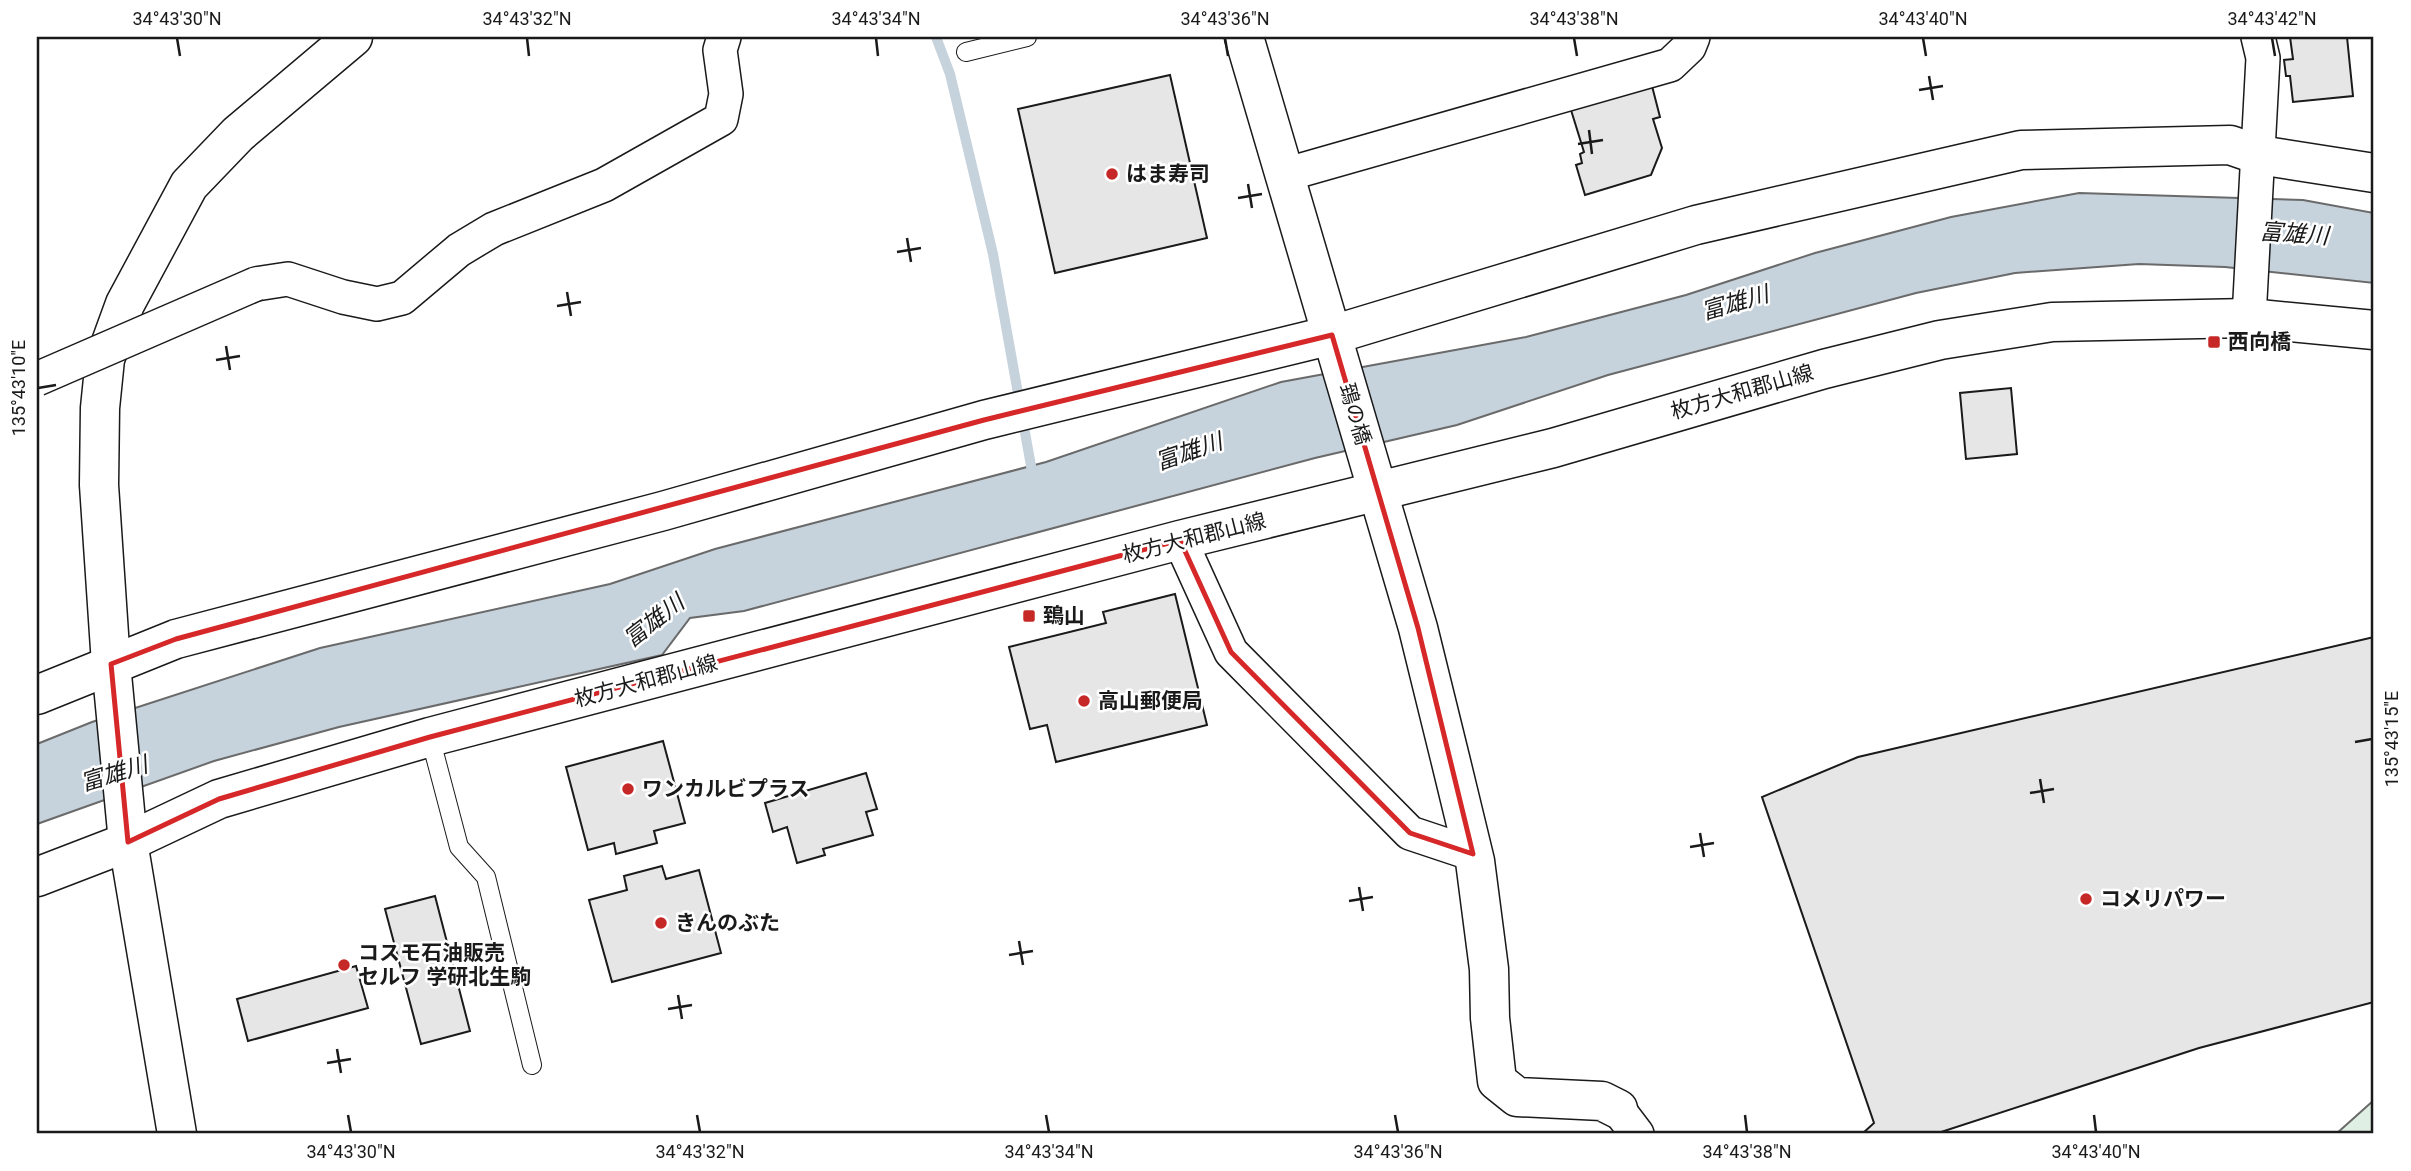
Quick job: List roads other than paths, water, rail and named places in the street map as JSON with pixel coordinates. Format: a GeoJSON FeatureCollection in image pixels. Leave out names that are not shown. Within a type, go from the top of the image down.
{"type":"FeatureCollection","features":[{"type":"Feature","properties":{"kind":"main road"},"geometry":{"type":"LineString","coordinates":[[177,1134],[128,842],[111,664],[99,485],[100,408],[105,359],[125,304],[189,185],[238,134],[353,37]]}},
{"type":"Feature","properties":{"kind":"main road","name":"鵄の橋"},"geometry":{"type":"LineString","coordinates":[[1244,37],[1418,628],[1473,854],[1489,969],[1490,1017],[1497,1081],[1517,1097],[1602,1101],[1628,1122]]}},
{"type":"Feature","properties":{"kind":"main road"},"geometry":{"type":"LineString","coordinates":[[37,695],[176,639],[663,511],[984,420],[1332,335],[1696,225],[2021,150],[2230,145],[2259,155],[2374,173]]}},
{"type":"Feature","properties":{"kind":"main road","name":"枚方大和郡山線"},"geometry":{"type":"LineString","coordinates":[[37,877],[128,842],[219,799],[429,737],[1180,540],[1378,494],[1553,448],[1824,369],[1940,340],[2052,322],[2249,318],[2374,330]]}},
{"type":"Feature","properties":{"kind":"street"},"geometry":{"type":"LineString","coordinates":[[37,379],[256,284],[288,279],[343,297],[377,304],[402,298],[458,250],[494,229],[604,185],[721,119],[726,93],[720,50],[724,37]]}},
{"type":"Feature","properties":{"kind":"street"},"geometry":{"type":"LineString","coordinates":[[1284,175],[1670,65],[1689,47],[1693,37]]}},
{"type":"Feature","properties":{"kind":"street"},"geometry":{"type":"LineString","coordinates":[[2249,318],[2263,58],[2258,37]]}},
{"type":"Feature","properties":{"kind":"street"},"geometry":{"type":"LineString","coordinates":[[1180,540],[1231,652],[1410,832],[1473,854]]}},
{"type":"Feature","properties":{"kind":"lane"},"geometry":{"type":"LineString","coordinates":[[967,52],[1027,37]]}},
{"type":"Feature","properties":{"kind":"lane"},"geometry":{"type":"LineString","coordinates":[[429,737],[459,847],[486,877],[532,1065]]}},
{"type":"Feature","properties":{"kind":"water","name":"富雄川"},"geometry":{"type":"Polygon","coordinates":[[[2079,193],[2303,200],[2374,213],[2374,283],[2225,267],[2139,264],[2015,273],[1916,293],[1608,375],[1457,425],[1315,458],[744,611],[690,618],[662,655],[339,727],[214,761],[37,824],[37,744],[92,722],[320,648],[610,584],[715,549],[1046,462],[1281,382],[1526,337],[1686,295],[1815,253],[1951,217],[2079,193]]]}},
{"type":"Feature","properties":{"kind":"waterway"},"geometry":{"type":"LineString","coordinates":[[936,37],[950,74],[993,254],[1033,477]]}},
{"type":"Feature","properties":{"kind":"place","name":"はま寿司"},"geometry":{"type":"Point","coordinates":[1112,174]}},
{"type":"Feature","properties":{"kind":"place","name":"西向橋"},"geometry":{"type":"Point","coordinates":[2214,342]}},
{"type":"Feature","properties":{"kind":"place","name":"鵄山"},"geometry":{"type":"Point","coordinates":[1029,616]}},
{"type":"Feature","properties":{"kind":"place","name":"高山郵便局"},"geometry":{"type":"Point","coordinates":[1084,701]}},
{"type":"Feature","properties":{"kind":"place","name":"ワンカルビプラス"},"geometry":{"type":"Point","coordinates":[628,789]}},
{"type":"Feature","properties":{"kind":"place","name":"コメリパワー"},"geometry":{"type":"Point","coordinates":[2086,899]}},
{"type":"Feature","properties":{"kind":"place","name":"きんのぶた"},"geometry":{"type":"Point","coordinates":[661,923]}},
{"type":"Feature","properties":{"kind":"place","name":"コスモ石油販売 セルフ 学研北生駒"},"geometry":{"type":"Point","coordinates":[344,965]}}]}
